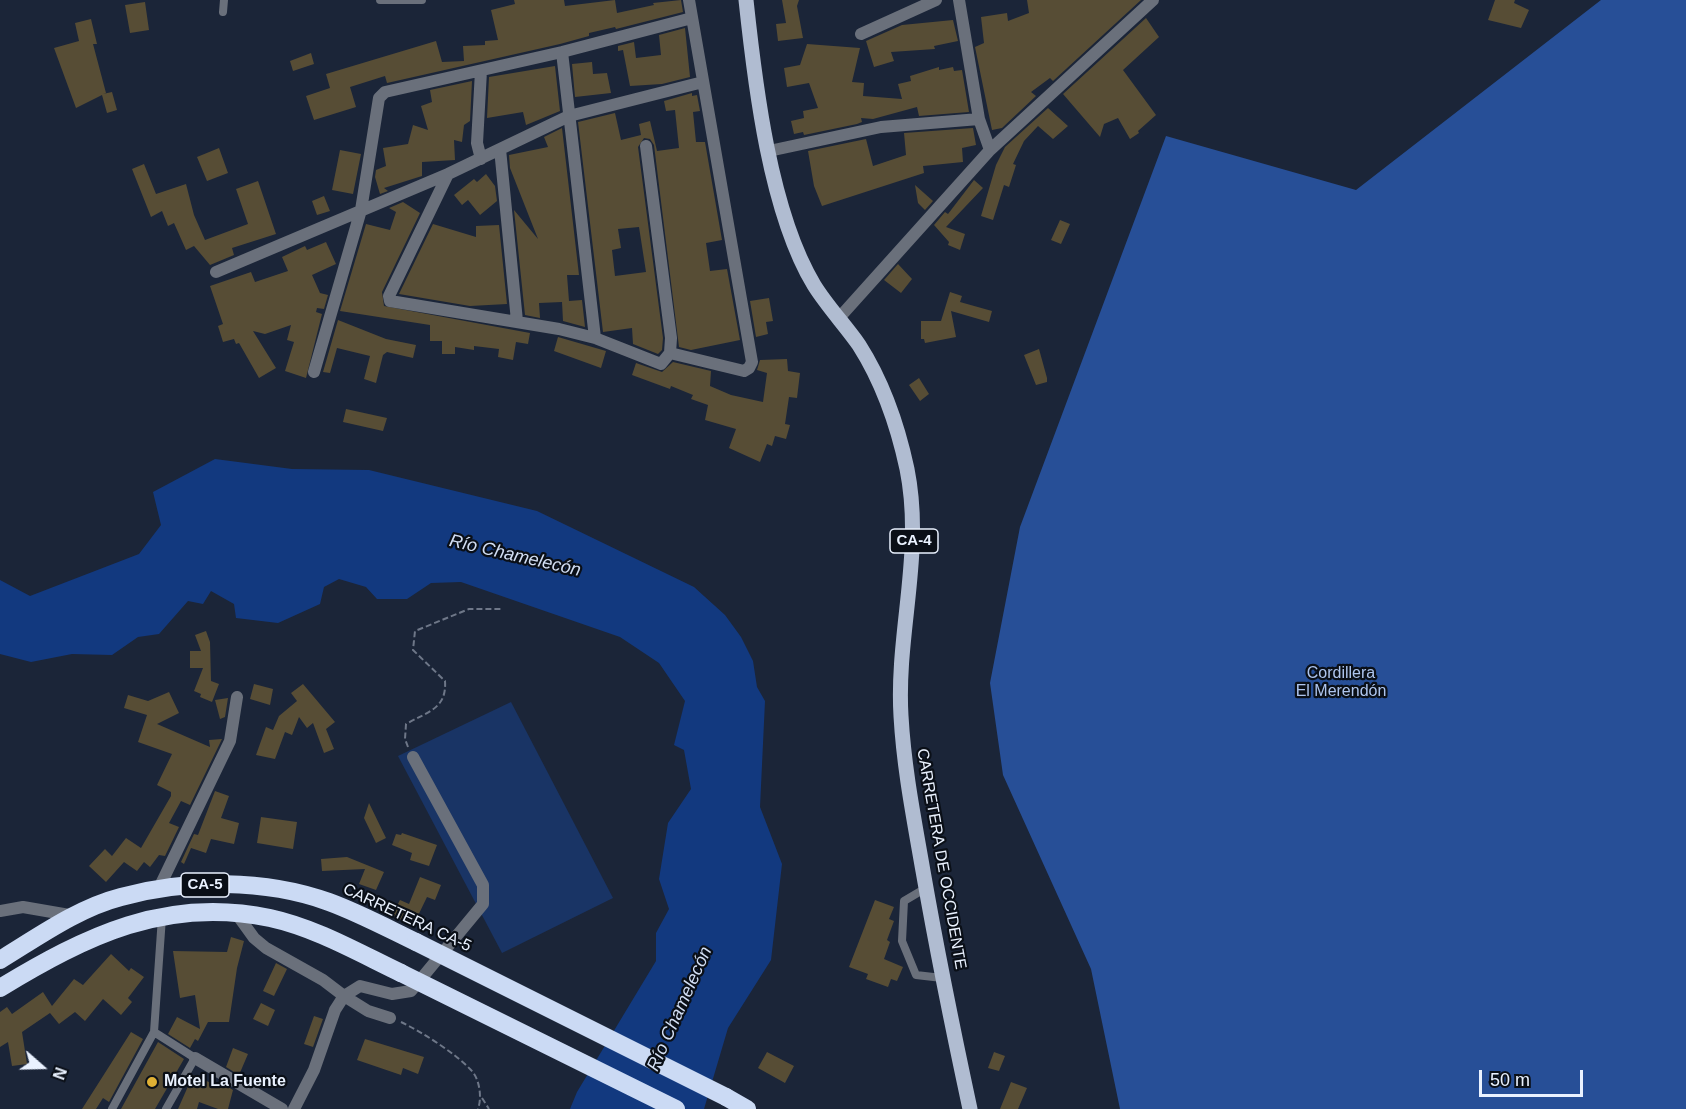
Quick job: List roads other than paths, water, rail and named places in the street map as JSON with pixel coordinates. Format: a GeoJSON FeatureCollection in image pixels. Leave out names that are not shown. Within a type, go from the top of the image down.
{"type":"FeatureCollection","features":[{"type":"Feature","properties":{"kind":"highway","name":"CARRETERA CA-5"},"geometry":{"type":"LineString","coordinates":[[0,960],[75,916],[120,897],[204,885],[288,891],[327,902],[416,942],[747,1109]]}},
{"type":"Feature","properties":{"kind":"highway","name":"CA-5"},"geometry":{"type":"LineString","coordinates":[[0,988],[63,950],[118,927],[162,916],[236,913],[271,918],[302,928],[400,973],[676,1109]]}},
{"type":"Feature","properties":{"kind":"main road","name":"CARRETERA DE OCCIDENTE"},"geometry":{"type":"LineString","coordinates":[[746,0],[769,151],[783,216],[814,284],[860,347],[882,392],[898,434],[907,471],[914,537],[900,713],[905,773],[942,978],[970,1109]]}},
{"type":"Feature","properties":{"kind":"street"},"geometry":{"type":"LineString","coordinates":[[670,353],[744,371],[752,362],[689,0]]}},
{"type":"Feature","properties":{"kind":"street"},"geometry":{"type":"LineString","coordinates":[[861,34],[936,0]]}},
{"type":"Feature","properties":{"kind":"street"},"geometry":{"type":"LineString","coordinates":[[959,0],[979,119],[990,150]]}},
{"type":"Feature","properties":{"kind":"street"},"geometry":{"type":"LineString","coordinates":[[839,318],[990,150],[1153,0]]}},
{"type":"Feature","properties":{"kind":"street"},"geometry":{"type":"LineString","coordinates":[[314,372],[362,210],[379,98],[385,92],[562,52],[692,18]]}},
{"type":"Feature","properties":{"kind":"street"},"geometry":{"type":"LineString","coordinates":[[562,52],[595,338]]}},
{"type":"Feature","properties":{"kind":"street"},"geometry":{"type":"LineString","coordinates":[[481,71],[477,143],[481,159]]}},
{"type":"Feature","properties":{"kind":"street"},"geometry":{"type":"LineString","coordinates":[[216,272],[448,174],[568,116],[704,82]]}},
{"type":"Feature","properties":{"kind":"street"},"geometry":{"type":"LineString","coordinates":[[769,151],[881,127],[979,119]]}},
{"type":"Feature","properties":{"kind":"street"},"geometry":{"type":"LineString","coordinates":[[448,174],[388,299],[517,321],[595,338],[661,364],[670,353],[646,146]]}},
{"type":"Feature","properties":{"kind":"street"},"geometry":{"type":"LineString","coordinates":[[500,149],[517,321]]}},
{"type":"Feature","properties":{"kind":"street"},"geometry":{"type":"LineString","coordinates":[[158,890],[230,741],[237,697]]}},
{"type":"Feature","properties":{"kind":"street"},"geometry":{"type":"LineString","coordinates":[[294,1109],[314,1070],[335,1010],[344,996],[360,986],[392,994],[411,991],[483,904],[483,885],[413,757]]}},
{"type":"Feature","properties":{"kind":"street"},"geometry":{"type":"LineString","coordinates":[[0,911],[23,907],[75,916]]}},
{"type":"Feature","properties":{"kind":"street"},"geometry":{"type":"LineString","coordinates":[[236,913],[254,938],[266,948],[323,980],[368,1011],[390,1018]]}},
{"type":"Feature","properties":{"kind":"street"},"geometry":{"type":"LineString","coordinates":[[195,1058],[282,1109]]}},
{"type":"Feature","properties":{"kind":"lane"},"geometry":{"type":"LineString","coordinates":[[223,12],[224,0]]}},
{"type":"Feature","properties":{"kind":"lane"},"geometry":{"type":"LineString","coordinates":[[380,0],[422,0]]}},
{"type":"Feature","properties":{"kind":"lane"},"geometry":{"type":"LineString","coordinates":[[926,888],[904,901],[902,941],[916,975],[942,978]]}},
{"type":"Feature","properties":{"kind":"lane"},"geometry":{"type":"LineString","coordinates":[[112,1109],[154,1032],[162,916]]}},
{"type":"Feature","properties":{"kind":"lane"},"geometry":{"type":"LineString","coordinates":[[154,1032],[195,1058],[166,1109]]}},
{"type":"Feature","properties":{"kind":"water","name":"Río Chamelecón"},"geometry":{"type":"Polygon","coordinates":[[[215,459],[292,469],[369,470],[537,511],[694,587],[725,615],[741,637],[753,661],[757,687],[765,701],[760,807],[782,864],[771,960],[728,1028],[704,1109],[570,1109],[577,1092],[656,961],[656,933],[669,909],[659,879],[668,823],[691,789],[684,750],[674,745],[685,701],[659,663],[620,637],[461,582],[431,583],[407,599],[377,599],[366,587],[339,579],[324,587],[320,604],[278,623],[236,618],[234,604],[211,591],[203,604],[188,601],[159,634],[138,637],[112,655],[72,654],[31,662],[0,654],[0,580],[30,596],[139,554],[161,525],[153,492],[215,459]]]}},
{"type":"Feature","properties":{"kind":"place","name":"Motel La Fuente"},"geometry":{"type":"Point","coordinates":[152,1082]}},
{"type":"Feature","properties":{"kind":"park label","name":"Cordillera El Merendón"},"geometry":{"type":"Point","coordinates":[1341,683]}}]}
